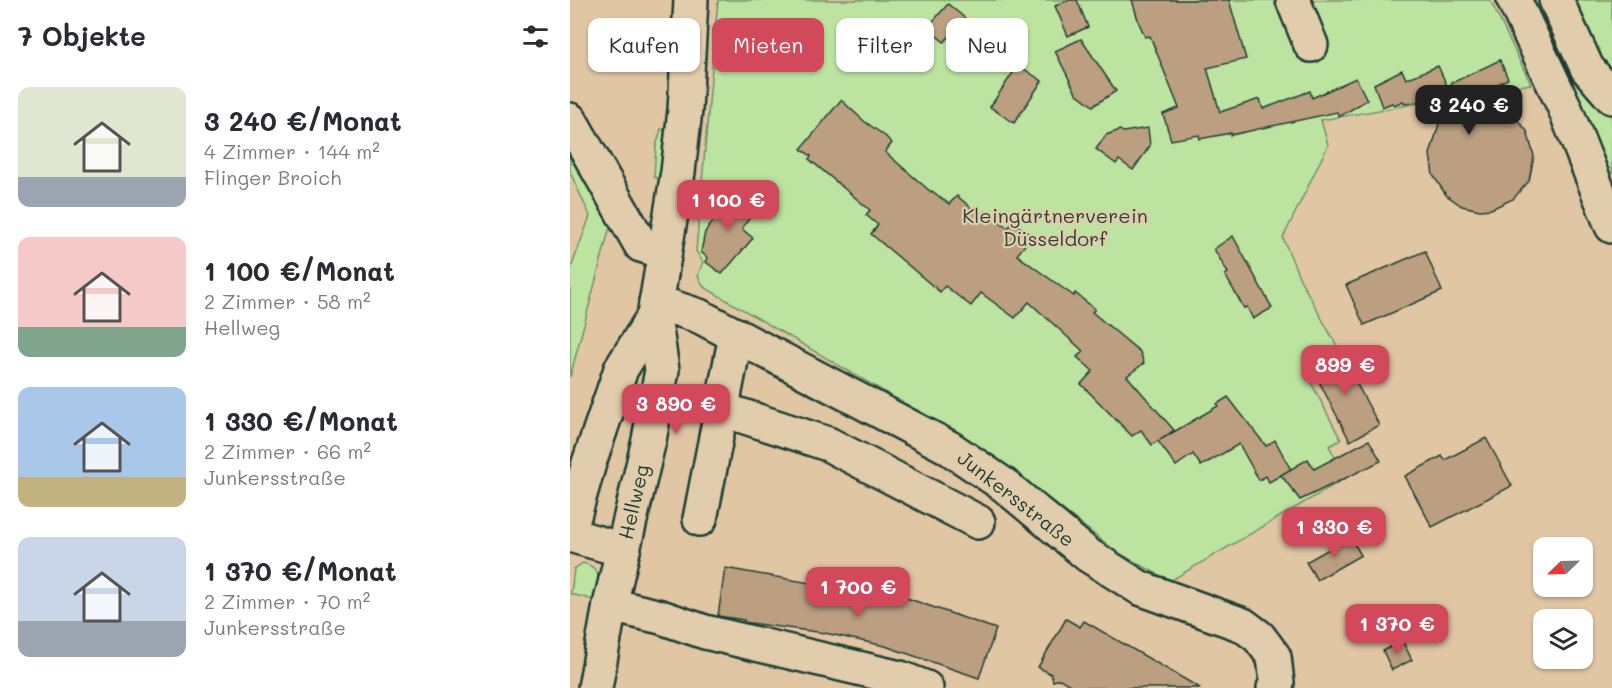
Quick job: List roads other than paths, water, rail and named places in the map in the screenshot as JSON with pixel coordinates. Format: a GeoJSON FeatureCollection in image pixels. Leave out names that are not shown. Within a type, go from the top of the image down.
{"type":"FeatureCollection","features":[{"type":"Feature","properties":{"kind":"street","name":"Hellweg"},"geometry":{"type":"LineString","coordinates":[[595,688],[610,605],[649,440],[662,370],[655,309],[678,172],[685,110],[691,0]]}},
{"type":"Feature","properties":{"kind":"street"},"geometry":{"type":"LineString","coordinates":[[1293,0],[1311,45]]}},
{"type":"Feature","properties":{"kind":"street"},"geometry":{"type":"LineString","coordinates":[[1556,0],[1587,68],[1612,97]]}},
{"type":"Feature","properties":{"kind":"street"},"geometry":{"type":"LineString","coordinates":[[1517,1],[1564,106],[1612,226]]}},
{"type":"Feature","properties":{"kind":"street"},"geometry":{"type":"LineString","coordinates":[[570,120],[641,245],[664,252]]}},
{"type":"Feature","properties":{"kind":"street","name":"Hellweg"},"geometry":{"type":"LineString","coordinates":[[570,530],[589,463],[621,369],[655,309]]}},
{"type":"Feature","properties":{"kind":"street","name":"Junkersstraße"},"geometry":{"type":"LineString","coordinates":[[655,309],[699,316],[948,447],[1004,485],[1088,555],[1140,588],[1243,624],[1259,637],[1274,657],[1277,683],[1274,688]]}},
{"type":"Feature","properties":{"kind":"street"},"geometry":{"type":"LineString","coordinates":[[700,519],[736,335]]}},
{"type":"Feature","properties":{"kind":"street"},"geometry":{"type":"LineString","coordinates":[[722,409],[828,444],[978,522]]}},
{"type":"Feature","properties":{"kind":"street"},"geometry":{"type":"LineString","coordinates":[[570,535],[623,550]]}},
{"type":"Feature","properties":{"kind":"street"},"geometry":{"type":"LineString","coordinates":[[610,605],[661,617],[705,632],[900,678],[926,688]]}},
{"type":"Feature","properties":{"kind":"park label","name":"Kleingärtnerverein Düsseldorf"},"geometry":{"type":"Point","coordinates":[1055,228]}}]}
